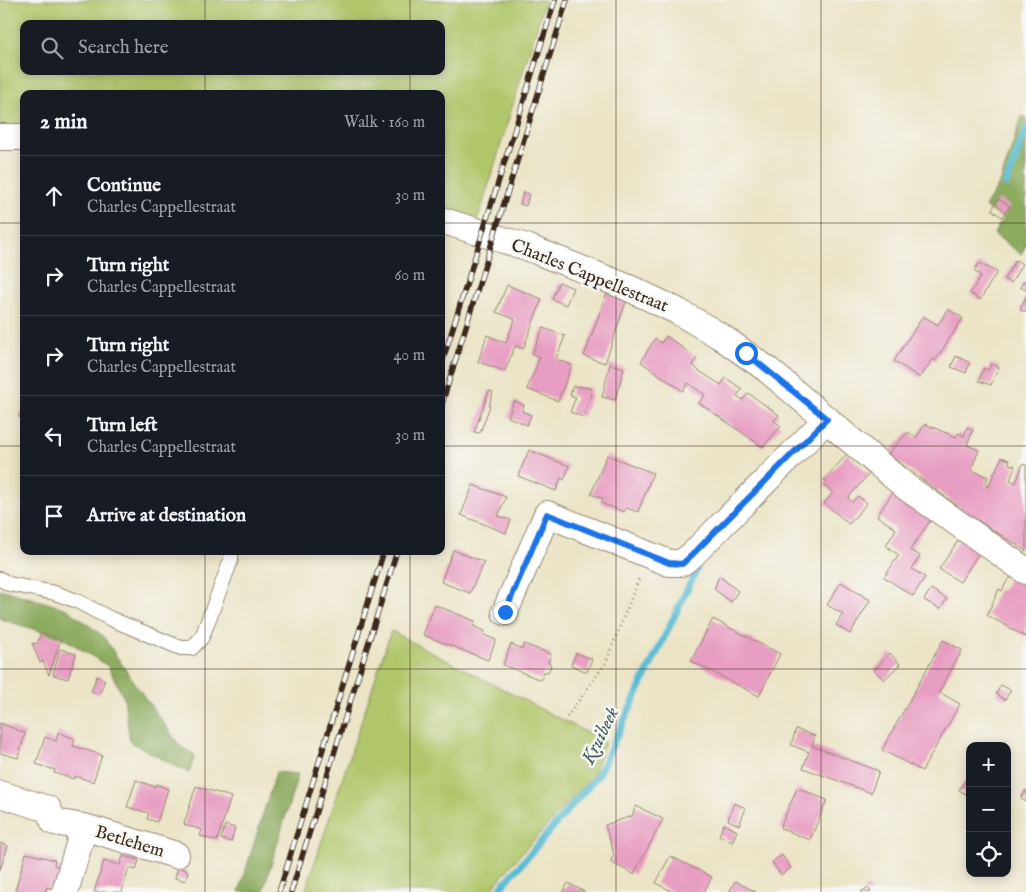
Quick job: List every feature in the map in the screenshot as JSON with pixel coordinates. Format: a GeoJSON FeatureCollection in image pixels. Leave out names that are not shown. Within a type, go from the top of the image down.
{"type":"FeatureCollection","features":[{"type":"Feature","properties":{"kind":"street"},"geometry":{"type":"LineString","coordinates":[[0,137],[20,138]]}},
{"type":"Feature","properties":{"kind":"street","name":"Charles Cappellestraat"},"geometry":{"type":"LineString","coordinates":[[445,221],[545,254],[629,288],[677,311],[720,336],[746,353],[906,487],[1026,572]]}},
{"type":"Feature","properties":{"kind":"street"},"geometry":{"type":"LineString","coordinates":[[505,612],[547,514],[669,563],[682,564],[827,419]]}},
{"type":"Feature","properties":{"kind":"street","name":"Betlehem"},"geometry":{"type":"LineString","coordinates":[[0,794],[48,809],[54,822],[84,827],[176,855]]}},
{"type":"Feature","properties":{"kind":"street","name":"Betlehem"},"geometry":{"type":"LineString","coordinates":[[65,892],[84,827]]}},
{"type":"Feature","properties":{"kind":"lane"},"geometry":{"type":"LineString","coordinates":[[0,578],[9,584],[55,593],[77,601],[111,619],[181,648],[192,648],[202,637],[230,560],[230,555]]}},
{"type":"Feature","properties":{"kind":"path"},"geometry":{"type":"LineString","coordinates":[[567,717],[605,664],[648,555]]}},
{"type":"Feature","properties":{"kind":"green space"},"geometry":{"type":"Polygon","coordinates":[[[0,0],[545,0],[478,219],[445,210],[445,90],[20,90],[20,128],[0,128],[0,0]]]}},
{"type":"Feature","properties":{"kind":"green space"},"geometry":{"type":"Polygon","coordinates":[[[1022,116],[1026,117],[1026,245],[1021,254],[994,234],[1003,218],[985,207],[1000,183],[1022,116]]]}},
{"type":"Feature","properties":{"kind":"green space"},"geometry":{"type":"Polygon","coordinates":[[[0,589],[67,609],[103,636],[137,687],[181,747],[195,755],[189,773],[130,742],[124,698],[108,666],[63,638],[0,619],[0,589]]]}},
{"type":"Feature","properties":{"kind":"green space"},"geometry":{"type":"Polygon","coordinates":[[[391,631],[605,742],[592,777],[518,857],[489,892],[305,892],[391,631]]]}},
{"type":"Feature","properties":{"kind":"green space"},"geometry":{"type":"Polygon","coordinates":[[[276,772],[298,774],[263,892],[239,892],[276,772]]]}},
{"type":"Feature","properties":{"kind":"building"},"geometry":{"type":"Polygon","coordinates":[[[523,192],[529,194],[526,206],[520,204],[523,192]]]}},
{"type":"Feature","properties":{"kind":"building"},"geometry":{"type":"Polygon","coordinates":[[[998,199],[1010,206],[1002,217],[992,210],[998,199]]]}},
{"type":"Feature","properties":{"kind":"building"},"geometry":{"type":"Polygon","coordinates":[[[1016,260],[1022,264],[1011,283],[1004,279],[1016,260]]]}},
{"type":"Feature","properties":{"kind":"building"},"geometry":{"type":"Polygon","coordinates":[[[979,263],[997,272],[980,300],[970,293],[981,276],[974,271],[979,263]]]}},
{"type":"Feature","properties":{"kind":"building"},"geometry":{"type":"Polygon","coordinates":[[[1024,281],[1026,282],[1026,290],[1020,287],[1024,281]]]}},
{"type":"Feature","properties":{"kind":"building"},"geometry":{"type":"Polygon","coordinates":[[[559,282],[573,288],[566,305],[552,299],[559,282]]]}},
{"type":"Feature","properties":{"kind":"building"},"geometry":{"type":"Polygon","coordinates":[[[507,285],[542,299],[523,349],[515,346],[505,371],[478,362],[487,335],[506,343],[515,319],[496,312],[507,285]]]}},
{"type":"Feature","properties":{"kind":"building"},"geometry":{"type":"Polygon","coordinates":[[[608,290],[627,299],[605,363],[584,356],[608,290]]]}},
{"type":"Feature","properties":{"kind":"building"},"geometry":{"type":"Polygon","coordinates":[[[1026,296],[1026,312],[1020,310],[1026,296]]]}},
{"type":"Feature","properties":{"kind":"building"},"geometry":{"type":"Polygon","coordinates":[[[948,309],[963,318],[935,361],[933,359],[920,378],[894,361],[923,316],[938,325],[948,309]]]}},
{"type":"Feature","properties":{"kind":"building"},"geometry":{"type":"Polygon","coordinates":[[[543,328],[565,336],[556,359],[572,365],[558,401],[527,389],[540,357],[532,354],[543,328]]]}},
{"type":"Feature","properties":{"kind":"building"},"geometry":{"type":"Polygon","coordinates":[[[666,336],[697,358],[693,365],[698,370],[721,385],[726,378],[742,389],[737,396],[743,400],[748,393],[779,415],[774,421],[781,426],[763,447],[699,403],[705,395],[688,383],[683,391],[641,362],[655,338],[661,343],[666,336]]]}},
{"type":"Feature","properties":{"kind":"building"},"geometry":{"type":"Polygon","coordinates":[[[956,356],[970,363],[966,373],[951,367],[956,356]]]}},
{"type":"Feature","properties":{"kind":"building"},"geometry":{"type":"Polygon","coordinates":[[[610,364],[624,368],[615,400],[602,397],[610,364]]]}},
{"type":"Feature","properties":{"kind":"building"},"geometry":{"type":"Polygon","coordinates":[[[991,364],[999,367],[991,385],[979,381],[984,368],[988,370],[991,364]]]}},
{"type":"Feature","properties":{"kind":"building"},"geometry":{"type":"Polygon","coordinates":[[[573,386],[591,388],[590,393],[592,394],[583,417],[570,412],[576,397],[570,395],[573,386]]]}},
{"type":"Feature","properties":{"kind":"building"},"geometry":{"type":"Polygon","coordinates":[[[489,391],[493,392],[490,406],[480,433],[474,432],[489,391]]]}},
{"type":"Feature","properties":{"kind":"building"},"geometry":{"type":"Polygon","coordinates":[[[514,401],[524,405],[522,411],[531,415],[527,425],[508,417],[514,401]]]}},
{"type":"Feature","properties":{"kind":"building"},"geometry":{"type":"Polygon","coordinates":[[[925,424],[956,437],[958,433],[964,436],[967,427],[973,430],[967,445],[979,450],[971,470],[988,477],[985,485],[988,487],[1002,457],[1009,460],[1009,464],[1015,466],[1010,480],[1016,483],[1023,464],[1026,465],[1026,551],[971,516],[888,454],[908,432],[916,438],[925,424]]]}},
{"type":"Feature","properties":{"kind":"building"},"geometry":{"type":"Polygon","coordinates":[[[529,450],[569,466],[564,480],[561,478],[556,491],[518,476],[529,450]]]}},
{"type":"Feature","properties":{"kind":"building"},"geometry":{"type":"Polygon","coordinates":[[[847,454],[869,474],[848,498],[852,502],[858,496],[867,503],[849,524],[824,503],[833,493],[824,485],[827,482],[824,480],[847,454]]]}},
{"type":"Feature","properties":{"kind":"building"},"geometry":{"type":"Polygon","coordinates":[[[607,455],[653,473],[638,512],[626,508],[624,512],[601,503],[603,499],[591,494],[607,455]]]}},
{"type":"Feature","properties":{"kind":"building"},"geometry":{"type":"Polygon","coordinates":[[[473,485],[506,497],[498,516],[511,520],[506,533],[461,515],[473,485]]]}},
{"type":"Feature","properties":{"kind":"building"},"geometry":{"type":"Polygon","coordinates":[[[893,492],[932,518],[910,550],[920,556],[912,569],[925,577],[913,596],[884,577],[899,555],[886,546],[896,529],[877,516],[893,492]]]}},
{"type":"Feature","properties":{"kind":"building"},"geometry":{"type":"Polygon","coordinates":[[[960,538],[980,551],[960,582],[939,569],[960,538]]]}},
{"type":"Feature","properties":{"kind":"building"},"geometry":{"type":"Polygon","coordinates":[[[453,550],[484,562],[470,593],[441,582],[453,550]]]}},
{"type":"Feature","properties":{"kind":"building"},"geometry":{"type":"Polygon","coordinates":[[[719,576],[738,591],[731,602],[714,589],[719,576]]]}},
{"type":"Feature","properties":{"kind":"building"},"geometry":{"type":"Polygon","coordinates":[[[1012,577],[1026,582],[1026,637],[987,615],[999,589],[1002,591],[1007,581],[1012,577]]]}},
{"type":"Feature","properties":{"kind":"building"},"geometry":{"type":"Polygon","coordinates":[[[841,582],[870,600],[850,634],[836,625],[843,614],[827,605],[841,582]]]}},
{"type":"Feature","properties":{"kind":"building"},"geometry":{"type":"Polygon","coordinates":[[[931,589],[947,599],[940,609],[924,600],[931,589]]]}},
{"type":"Feature","properties":{"kind":"building"},"geometry":{"type":"Polygon","coordinates":[[[435,605],[475,621],[473,626],[485,631],[484,635],[496,640],[488,660],[423,635],[435,605]]]}},
{"type":"Feature","properties":{"kind":"building"},"geometry":{"type":"Polygon","coordinates":[[[713,619],[780,654],[759,696],[691,661],[713,619]]]}},
{"type":"Feature","properties":{"kind":"building"},"geometry":{"type":"Polygon","coordinates":[[[41,633],[61,639],[49,675],[43,661],[40,663],[32,643],[37,644],[41,633]]]}},
{"type":"Feature","properties":{"kind":"building"},"geometry":{"type":"Polygon","coordinates":[[[943,640],[962,650],[939,692],[960,704],[922,771],[882,750],[943,640]]]}},
{"type":"Feature","properties":{"kind":"building"},"geometry":{"type":"Polygon","coordinates":[[[511,644],[522,649],[524,644],[551,654],[548,662],[551,665],[548,672],[544,672],[541,680],[503,665],[511,644]]]}},
{"type":"Feature","properties":{"kind":"building"},"geometry":{"type":"Polygon","coordinates":[[[60,649],[76,654],[68,679],[53,675],[60,649]]]}},
{"type":"Feature","properties":{"kind":"building"},"geometry":{"type":"Polygon","coordinates":[[[576,653],[592,659],[587,672],[571,665],[576,653]]]}},
{"type":"Feature","properties":{"kind":"building"},"geometry":{"type":"Polygon","coordinates":[[[890,653],[900,664],[884,680],[874,670],[890,653]]]}},
{"type":"Feature","properties":{"kind":"building"},"geometry":{"type":"Polygon","coordinates":[[[97,676],[105,680],[99,695],[91,691],[97,676]]]}},
{"type":"Feature","properties":{"kind":"building"},"geometry":{"type":"Polygon","coordinates":[[[1001,685],[1011,690],[1005,700],[996,694],[1001,685]]]}},
{"type":"Feature","properties":{"kind":"building"},"geometry":{"type":"Polygon","coordinates":[[[0,723],[25,733],[18,758],[0,753],[0,723]]]}},
{"type":"Feature","properties":{"kind":"building"},"geometry":{"type":"Polygon","coordinates":[[[796,729],[815,736],[812,746],[879,771],[871,793],[803,768],[809,752],[791,745],[796,729]]]}},
{"type":"Feature","properties":{"kind":"building"},"geometry":{"type":"Polygon","coordinates":[[[58,732],[75,739],[73,746],[102,755],[93,782],[75,776],[74,779],[54,773],[55,770],[36,764],[45,737],[56,741],[58,732]]]}},
{"type":"Feature","properties":{"kind":"building"},"geometry":{"type":"Polygon","coordinates":[[[136,780],[155,787],[156,784],[168,789],[157,822],[147,819],[149,813],[127,807],[136,780]]]}},
{"type":"Feature","properties":{"kind":"building"},"geometry":{"type":"Polygon","coordinates":[[[966,780],[966,794],[959,790],[966,780]]]}},
{"type":"Feature","properties":{"kind":"building"},"geometry":{"type":"Polygon","coordinates":[[[196,786],[231,797],[217,841],[200,836],[202,830],[184,824],[196,786]]]}},
{"type":"Feature","properties":{"kind":"building"},"geometry":{"type":"Polygon","coordinates":[[[797,788],[827,800],[810,840],[780,828],[797,788]]]}},
{"type":"Feature","properties":{"kind":"building"},"geometry":{"type":"Polygon","coordinates":[[[1026,790],[1026,802],[1021,799],[1026,790]]]}},
{"type":"Feature","properties":{"kind":"building"},"geometry":{"type":"Polygon","coordinates":[[[734,803],[746,808],[739,825],[728,820],[734,803]]]}},
{"type":"Feature","properties":{"kind":"building"},"geometry":{"type":"Polygon","coordinates":[[[636,806],[663,819],[634,874],[610,862],[614,854],[605,825],[632,816],[636,806]]]}},
{"type":"Feature","properties":{"kind":"building"},"geometry":{"type":"Polygon","coordinates":[[[724,824],[737,831],[732,842],[719,835],[724,824]]]}},
{"type":"Feature","properties":{"kind":"building"},"geometry":{"type":"Polygon","coordinates":[[[225,825],[235,828],[231,842],[221,839],[225,825]]]}},
{"type":"Feature","properties":{"kind":"building"},"geometry":{"type":"Polygon","coordinates":[[[0,843],[8,846],[0,870],[0,843]]]}},
{"type":"Feature","properties":{"kind":"building"},"geometry":{"type":"Polygon","coordinates":[[[26,853],[55,860],[54,865],[66,869],[59,890],[47,887],[45,892],[15,891],[26,853]]]}},
{"type":"Feature","properties":{"kind":"building"},"geometry":{"type":"Polygon","coordinates":[[[782,855],[791,868],[781,875],[772,862],[782,855]]]}},
{"type":"Feature","properties":{"kind":"building"},"geometry":{"type":"Polygon","coordinates":[[[123,856],[139,860],[136,870],[129,868],[122,892],[94,892],[104,861],[120,865],[123,856]]]}},
{"type":"Feature","properties":{"kind":"building"},"geometry":{"type":"Polygon","coordinates":[[[670,856],[712,877],[704,892],[673,892],[656,883],[670,856]]]}},
{"type":"Feature","properties":{"kind":"building"},"geometry":{"type":"Polygon","coordinates":[[[178,867],[188,871],[186,881],[175,878],[178,867]]]}},
{"type":"Feature","properties":{"kind":"building"},"geometry":{"type":"Polygon","coordinates":[[[735,881],[756,892],[729,892],[735,881]]]}},
{"type":"Feature","properties":{"kind":"building"},"geometry":{"type":"Polygon","coordinates":[[[568,883],[585,892],[563,892],[568,883]]]}},
{"type":"Feature","properties":{"kind":"building"},"geometry":{"type":"Polygon","coordinates":[[[868,887],[871,892],[861,892],[868,887]]]}},
{"type":"Feature","properties":{"kind":"waterway","name":"Kruibeek"},"geometry":{"type":"LineString","coordinates":[[1006,184],[1026,130]]}},
{"type":"Feature","properties":{"kind":"waterway","name":"Kruibeek"},"geometry":{"type":"LineString","coordinates":[[497,892],[598,775],[697,569]]}},
{"type":"Feature","properties":{"kind":"railway"},"geometry":{"type":"LineString","coordinates":[[445,353],[555,0]]}},
{"type":"Feature","properties":{"kind":"railway"},"geometry":{"type":"LineString","coordinates":[[445,394],[567,0]]}},
{"type":"Feature","properties":{"kind":"railway"},"geometry":{"type":"LineString","coordinates":[[279,892],[383,555]]}},
{"type":"Feature","properties":{"kind":"railway"},"geometry":{"type":"LineString","coordinates":[[291,892],[396,555]]}},
{"type":"Feature","properties":{"kind":"route"},"geometry":{"type":"LineString","coordinates":[[505,612],[547,514],[669,563],[682,564],[827,419],[746,353]]}}]}
